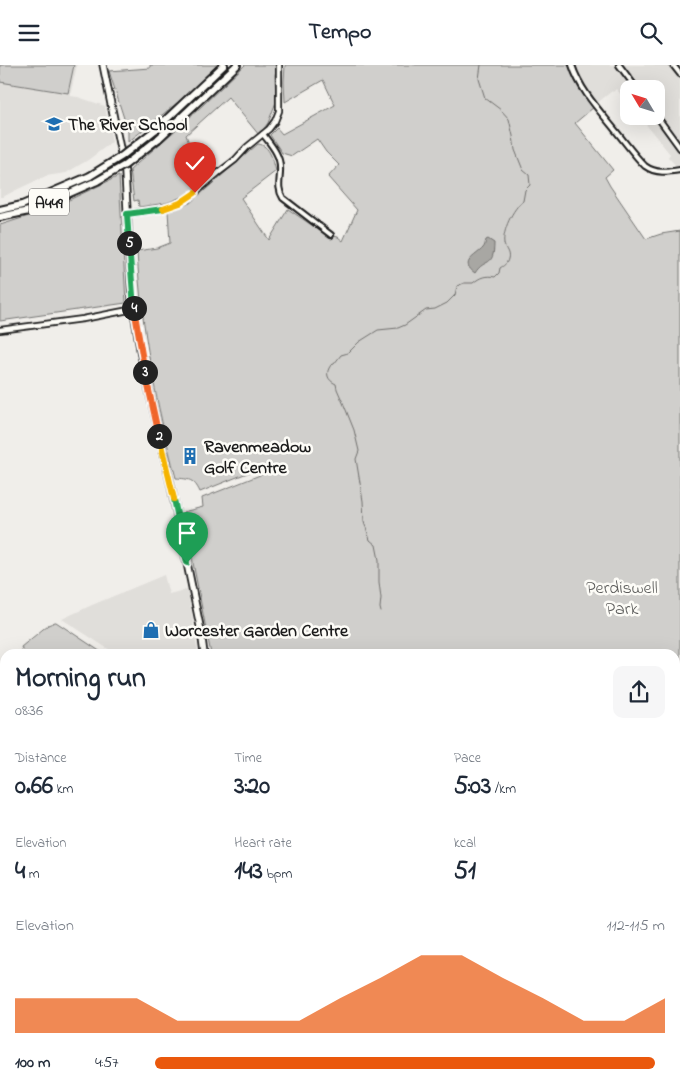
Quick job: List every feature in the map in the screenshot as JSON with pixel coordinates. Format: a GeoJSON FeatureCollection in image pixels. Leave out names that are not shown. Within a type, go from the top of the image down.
{"type":"FeatureCollection","features":[{"type":"Feature","properties":{"kind":"highway","name":"A449"},"geometry":{"type":"LineString","coordinates":[[0,210],[22,205],[90,176],[122,156],[154,131],[224,65]]}},
{"type":"Feature","properties":{"kind":"highway","name":"A449"},"geometry":{"type":"LineString","coordinates":[[0,217],[29,211],[97,181],[125,165],[158,139],[237,65]]}},
{"type":"Feature","properties":{"kind":"main road"},"geometry":{"type":"LineString","coordinates":[[103,65],[125,173],[134,309],[141,355],[173,493],[203,649]]}},
{"type":"Feature","properties":{"kind":"street"},"geometry":{"type":"LineString","coordinates":[[127,214],[166,208],[184,200],[195,193],[263,135],[275,121],[279,111],[279,65]]}},
{"type":"Feature","properties":{"kind":"street"},"geometry":{"type":"LineString","coordinates":[[572,65],[575,75],[602,114],[645,166],[656,172],[680,170]]}},
{"type":"Feature","properties":{"kind":"street"},"geometry":{"type":"LineString","coordinates":[[619,65],[630,80]]}},
{"type":"Feature","properties":{"kind":"street"},"geometry":{"type":"LineString","coordinates":[[673,65],[680,74]]}},
{"type":"Feature","properties":{"kind":"street"},"geometry":{"type":"LineString","coordinates":[[664,125],[680,147]]}},
{"type":"Feature","properties":{"kind":"street"},"geometry":{"type":"LineString","coordinates":[[263,135],[278,157],[280,166],[279,192],[283,198],[331,235]]}},
{"type":"Feature","properties":{"kind":"street"},"geometry":{"type":"LineString","coordinates":[[0,330],[83,319],[134,309]]}},
{"type":"Feature","properties":{"kind":"shaded area","name":"The River School"},"geometry":{"type":"Polygon","coordinates":[[[0,65],[77,65],[70,96],[105,106],[112,142],[88,160],[66,173],[46,176],[0,197],[0,65]]]}},
{"type":"Feature","properties":{"kind":"shaded area"},"geometry":{"type":"Polygon","coordinates":[[[573,65],[680,65],[680,174],[674,175],[678,168],[668,157],[670,154],[646,125],[665,125],[665,80],[620,80],[620,94],[616,89],[596,104],[573,65]]]}},
{"type":"Feature","properties":{"kind":"shaded area"},"geometry":{"type":"Polygon","coordinates":[[[488,239],[494,243],[491,260],[482,265],[475,273],[470,269],[468,263],[484,247],[488,239]]]}},
{"type":"Feature","properties":{"kind":"shaded area"},"geometry":{"type":"Polygon","coordinates":[[[164,575],[169,594],[188,589],[197,649],[108,649],[62,619],[164,575]]]}},
{"type":"Feature","properties":{"kind":"green space"},"geometry":{"type":"Polygon","coordinates":[[[0,65],[74,65],[68,93],[0,82],[0,65]]]}},
{"type":"Feature","properties":{"kind":"green space"},"geometry":{"type":"Polygon","coordinates":[[[150,65],[217,65],[187,95],[128,142],[128,131],[109,71],[150,68],[150,65]]]}},
{"type":"Feature","properties":{"kind":"green space"},"geometry":{"type":"Polygon","coordinates":[[[245,65],[277,65],[275,75],[276,102],[268,123],[259,135],[228,97],[186,135],[203,181],[184,197],[166,203],[139,207],[138,200],[134,201],[130,170],[187,120],[245,65]]]}},
{"type":"Feature","properties":{"kind":"green space","name":"Perdiswell Park"},"geometry":{"type":"Polygon","coordinates":[[[285,65],[569,65],[577,83],[594,107],[575,123],[613,170],[605,177],[610,186],[646,239],[680,231],[680,649],[210,649],[183,512],[203,507],[202,498],[265,473],[262,467],[200,492],[196,484],[191,481],[176,478],[150,365],[137,251],[157,248],[170,243],[168,211],[190,203],[258,144],[268,150],[276,171],[241,198],[269,240],[288,209],[332,239],[334,236],[343,241],[357,210],[328,177],[339,165],[326,152],[317,139],[292,156],[282,153],[270,135],[277,128],[282,134],[335,105],[323,80],[285,102],[285,65]]]}},
{"type":"Feature","properties":{"kind":"green space"},"geometry":{"type":"Polygon","coordinates":[[[119,176],[126,303],[0,321],[0,225],[48,210],[119,176]]]}},
{"type":"Feature","properties":{"kind":"green space"},"geometry":{"type":"Polygon","coordinates":[[[56,622],[96,649],[22,649],[21,647],[48,625],[56,622]]]}},
{"type":"Feature","properties":{"kind":"waterway"},"geometry":{"type":"LineString","coordinates":[[381,612],[379,560],[376,545],[370,540],[364,521],[363,501],[356,459],[359,451],[354,430],[336,384],[329,378],[328,371],[341,355],[348,353],[359,342],[378,330],[398,328],[426,310],[435,309],[447,303],[455,295],[457,286],[464,283],[473,283],[483,277],[495,277],[499,273],[500,268],[507,262],[508,255],[504,244],[506,227],[512,214],[523,201],[525,190],[530,185],[529,175],[523,170],[515,150],[509,119],[501,110],[485,98],[479,79],[481,65]]}},
{"type":"Feature","properties":{"kind":"place","name":"The River School"},"geometry":{"type":"Point","coordinates":[54,124]}},
{"type":"Feature","properties":{"kind":"place","name":"Ravenmeadow Golf Centre"},"geometry":{"type":"Point","coordinates":[190,456]}},
{"type":"Feature","properties":{"kind":"place","name":"Worcester Garden Centre"},"geometry":{"type":"Point","coordinates":[151,630]}},
{"type":"Feature","properties":{"kind":"route"},"geometry":{"type":"LineString","coordinates":[[187,563],[141,355],[132,299],[127,214],[166,208],[180,203],[195,193]]}}]}
